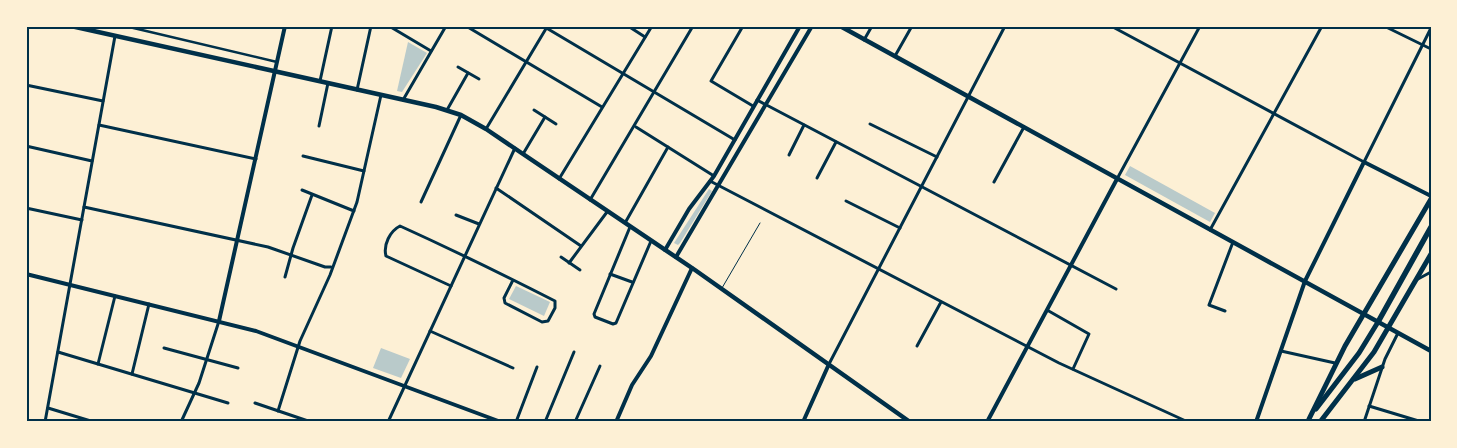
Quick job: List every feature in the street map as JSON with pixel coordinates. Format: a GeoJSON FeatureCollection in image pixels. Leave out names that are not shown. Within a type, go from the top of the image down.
{"type":"FeatureCollection","features":[{"type":"Feature","properties":{"kind":"highway"},"geometry":{"type":"LineString","coordinates":[[1378,322],[1431,228]]}},
{"type":"Feature","properties":{"kind":"main road"},"geometry":{"type":"LineString","coordinates":[[71,26],[320,81],[447,110],[461,115],[515,148],[692,268],[910,422]]}},
{"type":"Feature","properties":{"kind":"main road"},"geometry":{"type":"LineString","coordinates":[[840,26],[1431,351]]}},
{"type":"Feature","properties":{"kind":"main road"},"geometry":{"type":"LineString","coordinates":[[1308,420],[1335,363],[1431,197]]}},
{"type":"Feature","properties":{"kind":"main road"},"geometry":{"type":"LineString","coordinates":[[1320,422],[1374,352],[1431,254]]}},
{"type":"Feature","properties":{"kind":"main road"},"geometry":{"type":"LineString","coordinates":[[1308,420],[1359,353],[1378,322]]}},
{"type":"Feature","properties":{"kind":"main road"},"geometry":{"type":"LineString","coordinates":[[1350,382],[1382,367]]}},
{"type":"Feature","properties":{"kind":"street"},"geometry":{"type":"LineString","coordinates":[[125,26],[277,62]]}},
{"type":"Feature","properties":{"kind":"street"},"geometry":{"type":"LineString","coordinates":[[181,422],[194,393],[219,321],[285,26]]}},
{"type":"Feature","properties":{"kind":"street"},"geometry":{"type":"LineString","coordinates":[[320,81],[332,26]]}},
{"type":"Feature","properties":{"kind":"street"},"geometry":{"type":"LineString","coordinates":[[357,90],[372,26]]}},
{"type":"Feature","properties":{"kind":"street"},"geometry":{"type":"LineString","coordinates":[[389,26],[432,51]]}},
{"type":"Feature","properties":{"kind":"street"},"geometry":{"type":"LineString","coordinates":[[402,100],[446,26]]}},
{"type":"Feature","properties":{"kind":"street"},"geometry":{"type":"LineString","coordinates":[[466,26],[602,107]]}},
{"type":"Feature","properties":{"kind":"street"},"geometry":{"type":"LineString","coordinates":[[628,26],[645,37]]}},
{"type":"Feature","properties":{"kind":"street"},"geometry":{"type":"LineString","coordinates":[[560,179],[652,26]]}},
{"type":"Feature","properties":{"kind":"street"},"geometry":{"type":"LineString","coordinates":[[590,200],[636,127],[693,26]]}},
{"type":"Feature","properties":{"kind":"street"},"geometry":{"type":"LineString","coordinates":[[743,26],[711,81],[754,106]]}},
{"type":"Feature","properties":{"kind":"street"},"geometry":{"type":"LineString","coordinates":[[665,250],[689,209],[714,176],[800,26]]}},
{"type":"Feature","properties":{"kind":"street"},"geometry":{"type":"LineString","coordinates":[[676,258],[767,106],[812,26]]}},
{"type":"Feature","properties":{"kind":"street"},"geometry":{"type":"LineString","coordinates":[[864,40],[872,26]]}},
{"type":"Feature","properties":{"kind":"street"},"geometry":{"type":"LineString","coordinates":[[895,56],[912,26]]}},
{"type":"Feature","properties":{"kind":"street"},"geometry":{"type":"LineString","coordinates":[[803,422],[829,364],[1005,26]]}},
{"type":"Feature","properties":{"kind":"street"},"geometry":{"type":"LineString","coordinates":[[1111,26],[1431,197]]}},
{"type":"Feature","properties":{"kind":"street"},"geometry":{"type":"LineString","coordinates":[[987,422],[1200,26]]}},
{"type":"Feature","properties":{"kind":"street"},"geometry":{"type":"LineString","coordinates":[[1210,230],[1322,26]]}},
{"type":"Feature","properties":{"kind":"street"},"geometry":{"type":"LineString","coordinates":[[1384,26],[1431,49]]}},
{"type":"Feature","properties":{"kind":"street"},"geometry":{"type":"LineString","coordinates":[[486,129],[545,27],[735,140]]}},
{"type":"Feature","properties":{"kind":"street"},"geometry":{"type":"LineString","coordinates":[[1256,422],[1305,282],[1431,28]]}},
{"type":"Feature","properties":{"kind":"street"},"geometry":{"type":"LineString","coordinates":[[46,422],[115,36]]}},
{"type":"Feature","properties":{"kind":"street"},"geometry":{"type":"LineString","coordinates":[[458,67],[479,79]]}},
{"type":"Feature","properties":{"kind":"street"},"geometry":{"type":"LineString","coordinates":[[447,110],[468,73]]}},
{"type":"Feature","properties":{"kind":"street"},"geometry":{"type":"LineString","coordinates":[[319,126],[328,83]]}},
{"type":"Feature","properties":{"kind":"street"},"geometry":{"type":"LineString","coordinates":[[26,85],[103,102]]}},
{"type":"Feature","properties":{"kind":"street"},"geometry":{"type":"LineString","coordinates":[[278,411],[299,346],[330,275],[331,267],[354,211],[381,95]]}},
{"type":"Feature","properties":{"kind":"street"},"geometry":{"type":"LineString","coordinates":[[757,100],[1116,289]]}},
{"type":"Feature","properties":{"kind":"street"},"geometry":{"type":"LineString","coordinates":[[534,110],[556,124]]}},
{"type":"Feature","properties":{"kind":"street"},"geometry":{"type":"LineString","coordinates":[[421,202],[461,115]]}},
{"type":"Feature","properties":{"kind":"street"},"geometry":{"type":"LineString","coordinates":[[523,154],[545,117]]}},
{"type":"Feature","properties":{"kind":"street"},"geometry":{"type":"LineString","coordinates":[[870,124],[937,157]]}},
{"type":"Feature","properties":{"kind":"street"},"geometry":{"type":"LineString","coordinates":[[99,125],[256,159]]}},
{"type":"Feature","properties":{"kind":"street"},"geometry":{"type":"LineString","coordinates":[[788,155],[804,125]]}},
{"type":"Feature","properties":{"kind":"street"},"geometry":{"type":"LineString","coordinates":[[636,127],[714,176]]}},
{"type":"Feature","properties":{"kind":"street"},"geometry":{"type":"LineString","coordinates":[[994,182],[1024,127]]}},
{"type":"Feature","properties":{"kind":"street"},"geometry":{"type":"LineString","coordinates":[[818,178],[836,142]]}},
{"type":"Feature","properties":{"kind":"street"},"geometry":{"type":"LineString","coordinates":[[26,146],[92,161]]}},
{"type":"Feature","properties":{"kind":"street"},"geometry":{"type":"LineString","coordinates":[[625,223],[668,147]]}},
{"type":"Feature","properties":{"kind":"street"},"geometry":{"type":"LineString","coordinates":[[388,422],[515,148]]}},
{"type":"Feature","properties":{"kind":"street"},"geometry":{"type":"LineString","coordinates":[[303,156],[364,171]]}},
{"type":"Feature","properties":{"kind":"street"},"geometry":{"type":"LineString","coordinates":[[710,181],[1027,346],[1188,422]]}},
{"type":"Feature","properties":{"kind":"street"},"geometry":{"type":"LineString","coordinates":[[496,188],[581,246]]}},
{"type":"Feature","properties":{"kind":"street"},"geometry":{"type":"LineString","coordinates":[[302,190],[354,211]]}},
{"type":"Feature","properties":{"kind":"street"},"geometry":{"type":"LineString","coordinates":[[285,277],[312,194]]}},
{"type":"Feature","properties":{"kind":"street"},"geometry":{"type":"LineString","coordinates":[[846,201],[900,228]]}},
{"type":"Feature","properties":{"kind":"street"},"geometry":{"type":"LineString","coordinates":[[84,207],[292,254],[325,267],[331,267]]}},
{"type":"Feature","properties":{"kind":"street"},"geometry":{"type":"LineString","coordinates":[[26,208],[82,220]]}},
{"type":"Feature","properties":{"kind":"street"},"geometry":{"type":"LineString","coordinates":[[569,262],[607,212]]}},
{"type":"Feature","properties":{"kind":"street"},"geometry":{"type":"LineString","coordinates":[[456,215],[479,224]]}},
{"type":"Feature","properties":{"kind":"street"},"geometry":{"type":"LineString","coordinates":[[451,286],[386,256],[385,247],[390,235],[400,226],[465,256],[556,301],[555,308],[548,321],[542,322],[505,303],[504,298],[513,280]]}},
{"type":"Feature","properties":{"kind":"street"},"geometry":{"type":"LineString","coordinates":[[630,226],[594,315],[613,324],[616,323],[651,241]]}},
{"type":"Feature","properties":{"kind":"street"},"geometry":{"type":"LineString","coordinates":[[1225,311],[1209,305],[1233,242]]}},
{"type":"Feature","properties":{"kind":"street"},"geometry":{"type":"LineString","coordinates":[[561,257],[580,270]]}},
{"type":"Feature","properties":{"kind":"street"},"geometry":{"type":"LineString","coordinates":[[616,422],[632,385],[651,356],[692,268]]}},
{"type":"Feature","properties":{"kind":"street"},"geometry":{"type":"LineString","coordinates":[[1416,280],[1431,272]]}},
{"type":"Feature","properties":{"kind":"street"},"geometry":{"type":"LineString","coordinates":[[26,274],[256,331],[498,421]]}},
{"type":"Feature","properties":{"kind":"street"},"geometry":{"type":"LineString","coordinates":[[610,274],[632,282]]}},
{"type":"Feature","properties":{"kind":"street"},"geometry":{"type":"LineString","coordinates":[[98,364],[115,295]]}},
{"type":"Feature","properties":{"kind":"street"},"geometry":{"type":"LineString","coordinates":[[917,346],[941,302]]}},
{"type":"Feature","properties":{"kind":"street"},"geometry":{"type":"LineString","coordinates":[[132,374],[149,304]]}},
{"type":"Feature","properties":{"kind":"street"},"geometry":{"type":"LineString","coordinates":[[1046,310],[1089,334],[1073,369]]}},
{"type":"Feature","properties":{"kind":"street"},"geometry":{"type":"LineString","coordinates":[[430,331],[513,368]]}},
{"type":"Feature","properties":{"kind":"street"},"geometry":{"type":"LineString","coordinates":[[1364,422],[1382,367],[1398,333]]}},
{"type":"Feature","properties":{"kind":"street"},"geometry":{"type":"LineString","coordinates":[[164,348],[238,368]]}},
{"type":"Feature","properties":{"kind":"street"},"geometry":{"type":"LineString","coordinates":[[1281,351],[1335,363]]}},
{"type":"Feature","properties":{"kind":"street"},"geometry":{"type":"LineString","coordinates":[[58,352],[228,403]]}},
{"type":"Feature","properties":{"kind":"street"},"geometry":{"type":"LineString","coordinates":[[545,422],[574,352]]}},
{"type":"Feature","properties":{"kind":"street"},"geometry":{"type":"LineString","coordinates":[[575,422],[600,366]]}},
{"type":"Feature","properties":{"kind":"street"},"geometry":{"type":"LineString","coordinates":[[516,422],[537,367]]}},
{"type":"Feature","properties":{"kind":"street"},"geometry":{"type":"LineString","coordinates":[[255,403],[311,422]]}},
{"type":"Feature","properties":{"kind":"street"},"geometry":{"type":"LineString","coordinates":[[1369,406],[1422,422]]}},
{"type":"Feature","properties":{"kind":"street"},"geometry":{"type":"LineString","coordinates":[[48,408],[94,422]]}},
{"type":"Feature","properties":{"kind":"lane"},"geometry":{"type":"LineString","coordinates":[[721,288],[760,224]]}},
{"type":"Feature","properties":{"kind":"shaded area"},"geometry":{"type":"Polygon","coordinates":[[[408,42],[427,53],[402,92],[397,91],[408,42]]]}},
{"type":"Feature","properties":{"kind":"shaded area"},"geometry":{"type":"Polygon","coordinates":[[[1130,166],[1215,213],[1210,222],[1125,175],[1130,166]]]}},
{"type":"Feature","properties":{"kind":"shaded area"},"geometry":{"type":"Polygon","coordinates":[[[709,189],[712,191],[680,243],[678,245],[674,243],[709,189]]]}},
{"type":"Feature","properties":{"kind":"shaded area"},"geometry":{"type":"Polygon","coordinates":[[[516,286],[550,302],[544,316],[509,299],[516,286]]]}},
{"type":"Feature","properties":{"kind":"shaded area"},"geometry":{"type":"Polygon","coordinates":[[[381,348],[410,359],[401,378],[373,368],[381,348]]]}}]}
